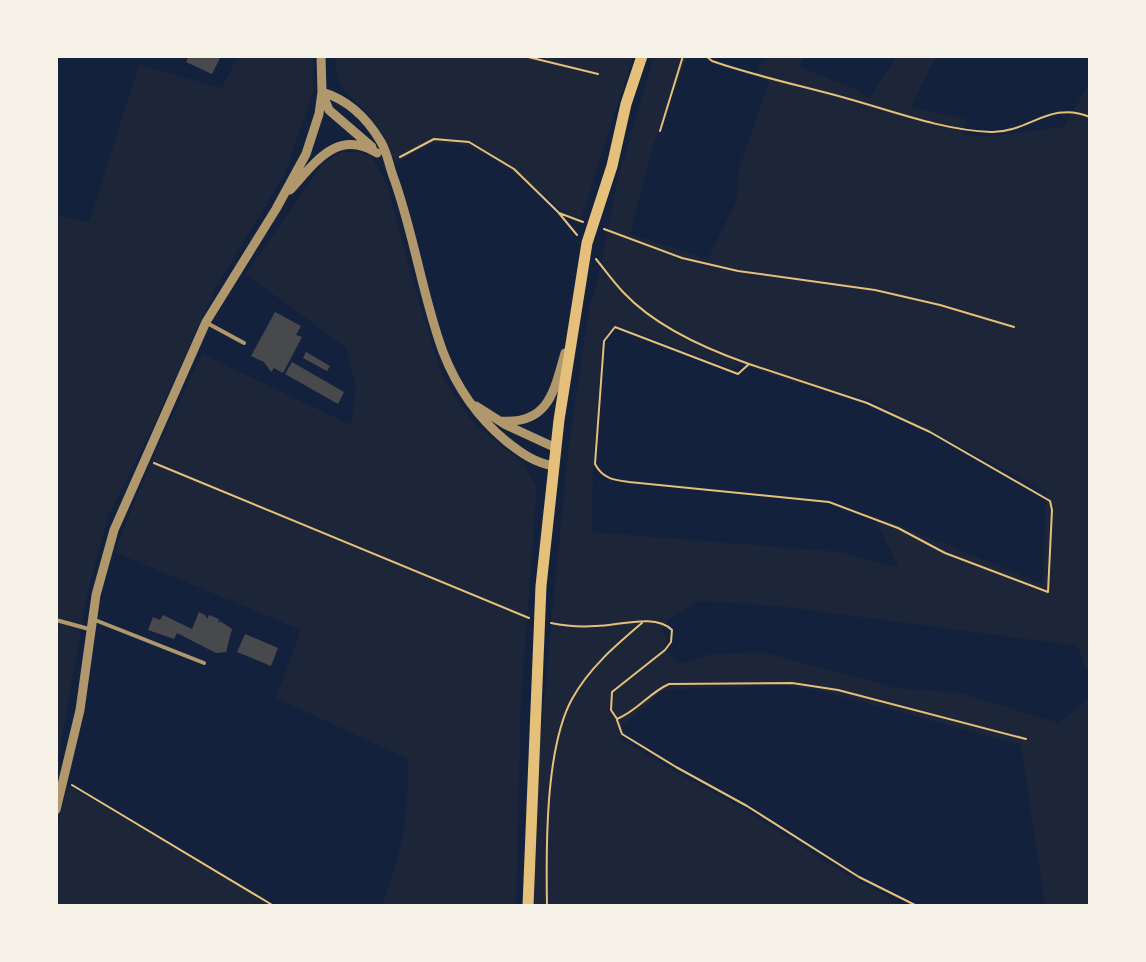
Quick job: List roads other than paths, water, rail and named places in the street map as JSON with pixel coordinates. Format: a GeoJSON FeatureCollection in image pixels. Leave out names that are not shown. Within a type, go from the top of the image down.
{"type":"FeatureCollection","features":[{"type":"Feature","properties":{"kind":"main road"},"geometry":{"type":"LineString","coordinates":[[528,906],[541,586],[556,448],[587,243],[642,56]]}},
{"type":"Feature","properties":{"kind":"street"},"geometry":{"type":"LineString","coordinates":[[56,810],[80,710],[90,623],[114,530],[206,322],[306,154],[319,114],[321,56]]}},
{"type":"Feature","properties":{"kind":"street"},"geometry":{"type":"LineString","coordinates":[[322,92],[340,98],[358,111],[382,144],[444,353],[464,396],[483,420],[517,449],[535,461],[554,466]]}},
{"type":"Feature","properties":{"kind":"street"},"geometry":{"type":"LineString","coordinates":[[322,92],[329,110],[384,158]]}},
{"type":"Feature","properties":{"kind":"street"},"geometry":{"type":"LineString","coordinates":[[282,199],[319,159],[335,147],[354,143],[384,158]]}},
{"type":"Feature","properties":{"kind":"street"},"geometry":{"type":"LineString","coordinates":[[500,421],[520,421],[548,405],[566,351],[572,344]]}},
{"type":"Feature","properties":{"kind":"street"},"geometry":{"type":"LineString","coordinates":[[464,396],[500,421],[556,448]]}},
{"type":"Feature","properties":{"kind":"lane"},"geometry":{"type":"LineString","coordinates":[[206,322],[244,343]]}},
{"type":"Feature","properties":{"kind":"lane"},"geometry":{"type":"LineString","coordinates":[[56,620],[90,623],[204,663]]}}]}
